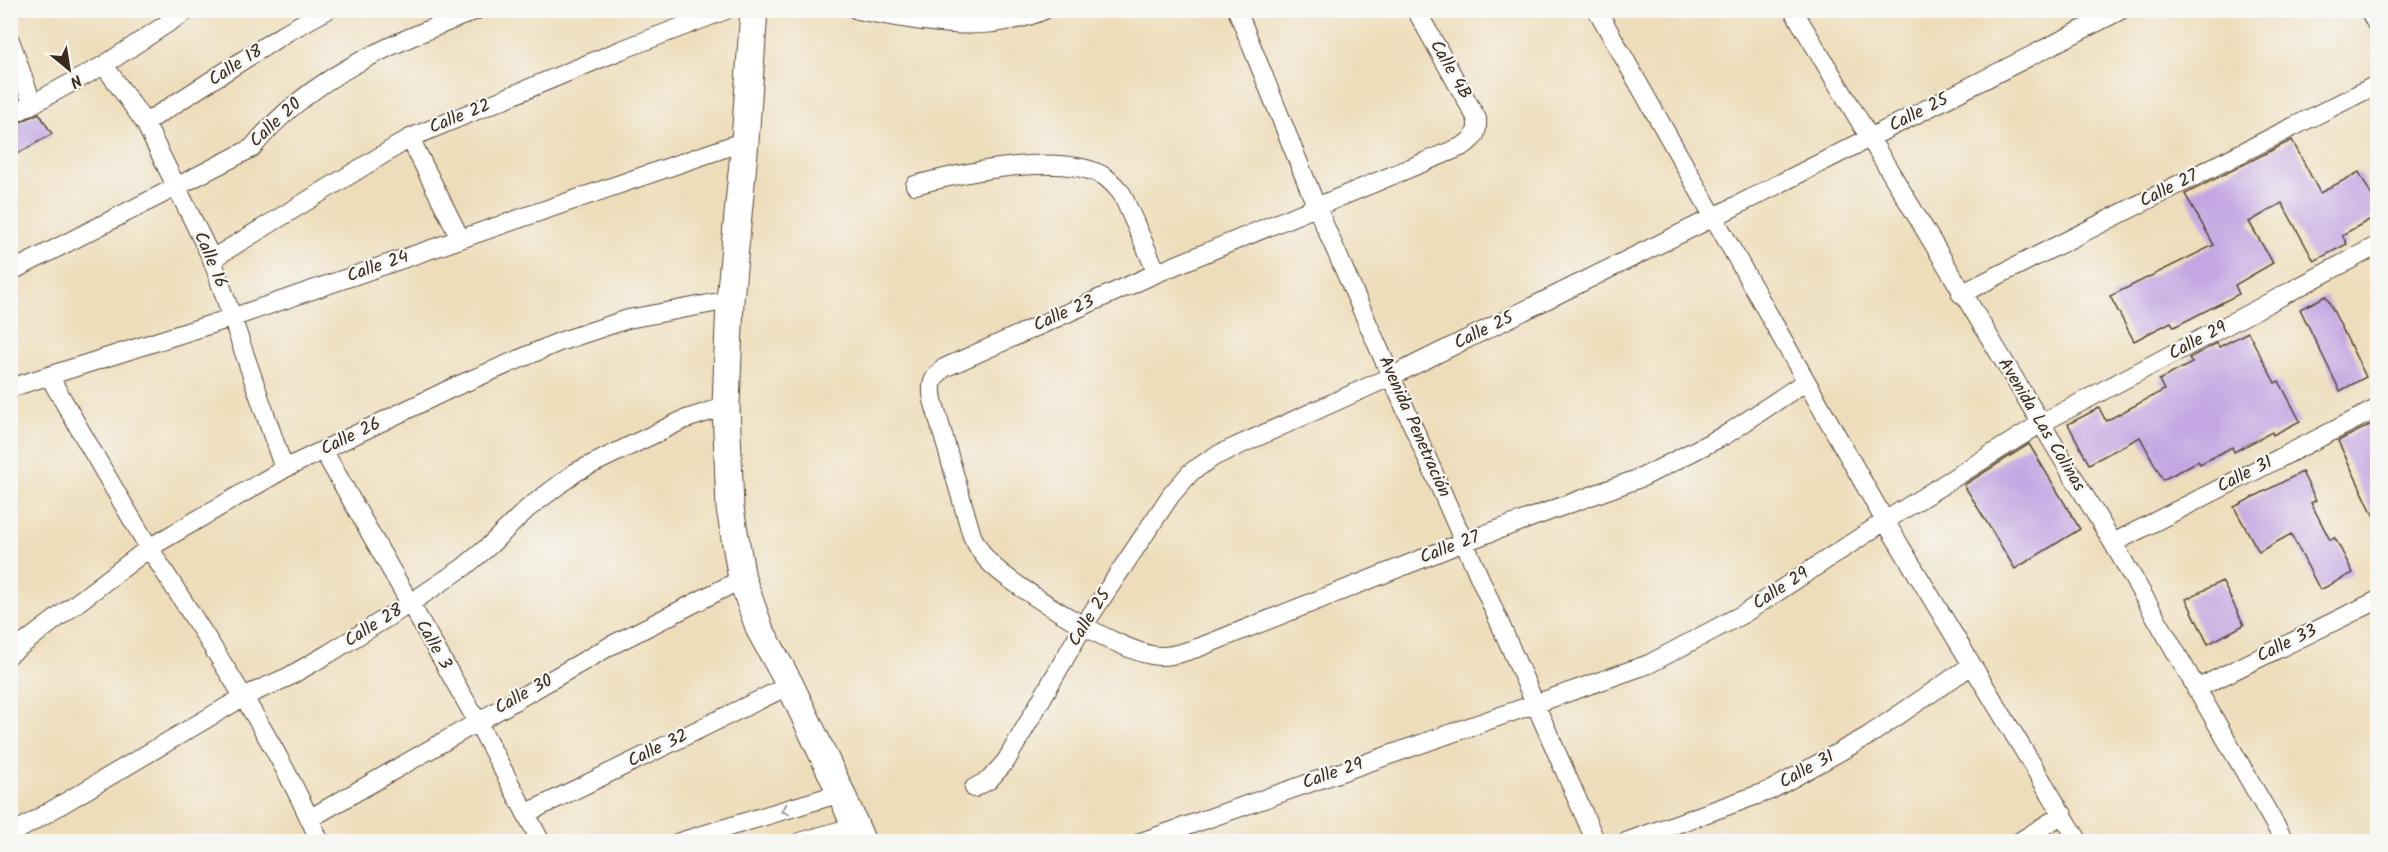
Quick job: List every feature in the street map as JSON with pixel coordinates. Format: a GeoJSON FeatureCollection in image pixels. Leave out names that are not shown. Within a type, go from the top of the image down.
{"type":"FeatureCollection","features":[{"type":"Feature","properties":{"kind":"main road"},"geometry":{"type":"LineString","coordinates":[[754,10],[745,141],[730,300],[726,406],[730,508],[742,579],[760,630],[789,685],[859,834]]}},
{"type":"Feature","properties":{"kind":"street"},"geometry":{"type":"LineString","coordinates":[[10,116],[104,65],[188,10]]}},
{"type":"Feature","properties":{"kind":"street","name":"Calle 18"},"geometry":{"type":"LineString","coordinates":[[145,123],[287,32],[327,10]]}},
{"type":"Feature","properties":{"kind":"street","name":"Calle 20"},"geometry":{"type":"LineString","coordinates":[[10,272],[252,148],[269,127],[288,110],[349,66],[391,45],[477,10]]}},
{"type":"Feature","properties":{"kind":"street","name":"Calle 22"},"geometry":{"type":"LineString","coordinates":[[212,259],[410,138],[621,50],[726,10]]}},
{"type":"Feature","properties":{"kind":"street"},"geometry":{"type":"LineString","coordinates":[[857,10],[918,21],[979,24],[1007,22],[1044,10]]}},
{"type":"Feature","properties":{"kind":"street","name":"Avenida Penetración"},"geometry":{"type":"LineString","coordinates":[[1238,10],[1317,208],[1596,842]]}},
{"type":"Feature","properties":{"kind":"street","name":"Calle 4B"},"geometry":{"type":"LineString","coordinates":[[1416,10],[1477,119],[1478,130]]}},
{"type":"Feature","properties":{"kind":"street"},"geometry":{"type":"LineString","coordinates":[[1597,10],[1885,521],[2079,842]]}},
{"type":"Feature","properties":{"kind":"street","name":"Avenida Las Colinas"},"geometry":{"type":"LineString","coordinates":[[1793,10],[1961,294],[2113,543],[2285,842]]}},
{"type":"Feature","properties":{"kind":"street","name":"Calle 25"},"geometry":{"type":"LineString","coordinates":[[974,788],[989,780],[1006,761],[1084,624],[1171,495],[1191,472],[1215,456],[1392,376],[1714,217],[2121,10]]}},
{"type":"Feature","properties":{"kind":"street"},"geometry":{"type":"LineString","coordinates":[[2369,10],[2378,27]]}},
{"type":"Feature","properties":{"kind":"street"},"geometry":{"type":"LineString","coordinates":[[10,40],[32,103]]}},
{"type":"Feature","properties":{"kind":"street","name":"Calle 16"},"geometry":{"type":"LineString","coordinates":[[104,65],[145,123],[212,259],[234,317],[284,469]]}},
{"type":"Feature","properties":{"kind":"street","name":"Calle 27"},"geometry":{"type":"LineString","coordinates":[[1961,294],[2378,84]]}},
{"type":"Feature","properties":{"kind":"street","name":"Calle 23"},"geometry":{"type":"LineString","coordinates":[[1084,624],[1032,595],[990,563],[977,548],[933,400],[931,389],[933,377],[944,369],[1157,273],[1463,146],[1474,139],[1478,130]]}},
{"type":"Feature","properties":{"kind":"street"},"geometry":{"type":"LineString","coordinates":[[410,138],[460,238]]}},
{"type":"Feature","properties":{"kind":"street","name":"Calle 24"},"geometry":{"type":"LineString","coordinates":[[10,388],[234,317],[745,141]]}},
{"type":"Feature","properties":{"kind":"street"},"geometry":{"type":"LineString","coordinates":[[915,185],[953,176],[1032,166],[1070,166],[1100,174],[1116,186],[1122,194],[1157,273]]}},
{"type":"Feature","properties":{"kind":"street","name":"Calle 29"},"geometry":{"type":"LineString","coordinates":[[1141,842],[1649,664],[1699,639],[1745,612],[2040,424],[2378,245]]}},
{"type":"Feature","properties":{"kind":"street","name":"Calle 26"},"geometry":{"type":"LineString","coordinates":[[10,654],[149,548],[284,469],[452,387],[586,332],[662,311],[730,300]]}},
{"type":"Feature","properties":{"kind":"street"},"geometry":{"type":"LineString","coordinates":[[48,376],[149,548],[245,696],[282,763],[312,834]]}},
{"type":"Feature","properties":{"kind":"street","name":"Calle 27"},"geometry":{"type":"LineString","coordinates":[[1084,624],[1138,652],[1160,656],[1200,647],[1464,542],[1643,477],[1727,434],[1805,382]]}},
{"type":"Feature","properties":{"kind":"street","name":"Calle 28"},"geometry":{"type":"LineString","coordinates":[[11,834],[245,696],[288,677],[328,654],[409,604],[464,567],[527,509],[576,472],[683,420],[726,406]]}},
{"type":"Feature","properties":{"kind":"street","name":"Calle 31"},"geometry":{"type":"LineString","coordinates":[[2113,543],[2378,408]]}},
{"type":"Feature","properties":{"kind":"street","name":"Calle 3"},"geometry":{"type":"LineString","coordinates":[[323,450],[477,721],[541,842]]}},
{"type":"Feature","properties":{"kind":"street","name":"Calle 30"},"geometry":{"type":"LineString","coordinates":[[312,834],[477,721],[610,646],[742,579]]}},
{"type":"Feature","properties":{"kind":"street","name":"Calle 33"},"geometry":{"type":"LineString","coordinates":[[2196,689],[2378,600]]}},
{"type":"Feature","properties":{"kind":"street","name":"Calle 31"},"geometry":{"type":"LineString","coordinates":[[1626,842],[1771,790],[1868,736],[1972,665]]}},
{"type":"Feature","properties":{"kind":"street","name":"Calle 32"},"geometry":{"type":"LineString","coordinates":[[527,813],[789,685]]}},
{"type":"Feature","properties":{"kind":"street"},"geometry":{"type":"LineString","coordinates":[[679,842],[841,793]]}},
{"type":"Feature","properties":{"kind":"street"},"geometry":{"type":"LineString","coordinates":[[2019,842],[2063,814]]}},
{"type":"Feature","properties":{"kind":"street"},"geometry":{"type":"LineString","coordinates":[[11,834],[14,842]]}},
{"type":"Feature","properties":{"kind":"street"},"geometry":{"type":"LineString","coordinates":[[800,842],[859,834]]}},
{"type":"Feature","properties":{"kind":"building"},"geometry":{"type":"Polygon","coordinates":[[[39,113],[52,134],[10,158],[10,127],[39,113]]]}},
{"type":"Feature","properties":{"kind":"building"},"geometry":{"type":"Polygon","coordinates":[[[2292,140],[2320,193],[2359,172],[2378,207],[2378,215],[2342,235],[2347,244],[2314,261],[2282,203],[2249,222],[2273,263],[2235,285],[2239,294],[2174,327],[2171,322],[2134,341],[2110,296],[2214,245],[2185,194],[2292,140]]]}},
{"type":"Feature","properties":{"kind":"building"},"geometry":{"type":"Polygon","coordinates":[[[2326,296],[2366,377],[2340,391],[2300,309],[2326,296]]]}},
{"type":"Feature","properties":{"kind":"building"},"geometry":{"type":"Polygon","coordinates":[[[2248,332],[2275,383],[2279,381],[2300,421],[2273,435],[2272,432],[2234,452],[2232,447],[2200,464],[2198,461],[2163,480],[2140,437],[2089,464],[2068,424],[2099,408],[2106,421],[2164,390],[2159,380],[2192,363],[2189,358],[2217,343],[2219,347],[2248,332]]]}},
{"type":"Feature","properties":{"kind":"building"},"geometry":{"type":"Polygon","coordinates":[[[2378,421],[2378,525],[2338,441],[2378,421]]]}},
{"type":"Feature","properties":{"kind":"building"},"geometry":{"type":"Polygon","coordinates":[[[2029,444],[2080,529],[2015,569],[1964,485],[2029,444]]]}},
{"type":"Feature","properties":{"kind":"building"},"geometry":{"type":"Polygon","coordinates":[[[2302,472],[2316,500],[2311,503],[2330,540],[2335,538],[2353,573],[2320,590],[2291,534],[2259,552],[2234,507],[2302,472]]]}},
{"type":"Feature","properties":{"kind":"building"},"geometry":{"type":"Polygon","coordinates":[[[2222,581],[2244,625],[2208,644],[2186,599],[2222,581]]]}}]}
